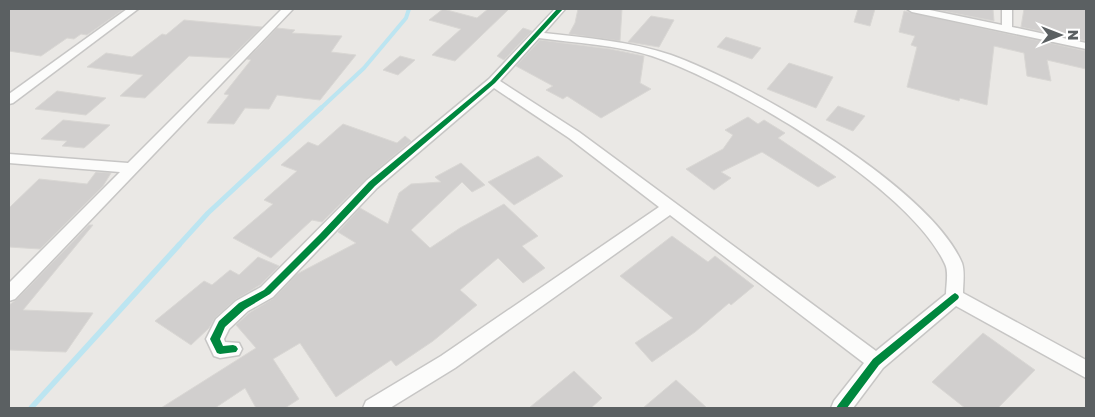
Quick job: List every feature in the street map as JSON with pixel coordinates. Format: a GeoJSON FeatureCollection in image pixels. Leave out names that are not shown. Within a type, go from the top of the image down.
{"type":"FeatureCollection","features":[{"type":"Feature","properties":{"kind":"street"},"geometry":{"type":"LineString","coordinates":[[9,100],[133,9]]}},
{"type":"Feature","properties":{"kind":"street"},"geometry":{"type":"LineString","coordinates":[[9,294],[129,168],[288,9]]}},
{"type":"Feature","properties":{"kind":"street"},"geometry":{"type":"LineString","coordinates":[[233,349],[220,350],[215,339],[222,324],[242,306],[267,292],[372,184],[493,82],[560,9]]}},
{"type":"Feature","properties":{"kind":"street"},"geometry":{"type":"LineString","coordinates":[[912,9],[1086,46]]}},
{"type":"Feature","properties":{"kind":"street"},"geometry":{"type":"LineString","coordinates":[[1007,30],[1008,9]]}},
{"type":"Feature","properties":{"kind":"street"},"geometry":{"type":"LineString","coordinates":[[538,35],[640,51],[671,59],[701,71],[815,135],[883,183],[918,214],[948,249],[957,266],[959,288],[955,297],[876,362],[842,408]]}},
{"type":"Feature","properties":{"kind":"street"},"geometry":{"type":"LineString","coordinates":[[493,82],[574,135],[876,362]]}},
{"type":"Feature","properties":{"kind":"street"},"geometry":{"type":"LineString","coordinates":[[9,158],[129,168]]}},
{"type":"Feature","properties":{"kind":"street"},"geometry":{"type":"LineString","coordinates":[[373,408],[448,362],[670,207]]}},
{"type":"Feature","properties":{"kind":"street"},"geometry":{"type":"LineString","coordinates":[[955,297],[1086,370]]}},
{"type":"Feature","properties":{"kind":"building"},"geometry":{"type":"Polygon","coordinates":[[[9,9],[124,9],[87,35],[81,34],[74,39],[67,38],[41,56],[9,51],[9,9]]]}},
{"type":"Feature","properties":{"kind":"building"},"geometry":{"type":"Polygon","coordinates":[[[443,9],[477,18],[488,9],[509,9],[455,61],[432,55],[461,29],[429,20],[443,9]]]}},
{"type":"Feature","properties":{"kind":"building"},"geometry":{"type":"Polygon","coordinates":[[[578,9],[622,9],[620,41],[569,34],[575,23],[578,9]]]}},
{"type":"Feature","properties":{"kind":"building"},"geometry":{"type":"Polygon","coordinates":[[[858,9],[875,9],[870,26],[854,22],[858,9]]]}},
{"type":"Feature","properties":{"kind":"building"},"geometry":{"type":"Polygon","coordinates":[[[933,9],[993,9],[994,21],[933,9]]]}},
{"type":"Feature","properties":{"kind":"building"},"geometry":{"type":"Polygon","coordinates":[[[1024,9],[1086,9],[1086,41],[1021,27],[1024,9]]]}},
{"type":"Feature","properties":{"kind":"building"},"geometry":{"type":"Polygon","coordinates":[[[904,11],[1086,51],[1086,69],[1047,60],[1051,81],[1027,76],[1024,53],[994,46],[987,105],[960,98],[959,101],[907,87],[917,47],[911,45],[915,36],[899,32],[904,11]]]}},
{"type":"Feature","properties":{"kind":"building"},"geometry":{"type":"Polygon","coordinates":[[[651,16],[674,20],[659,47],[628,42],[651,16]]]}},
{"type":"Feature","properties":{"kind":"building"},"geometry":{"type":"Polygon","coordinates":[[[184,20],[262,27],[230,58],[189,56],[145,98],[120,96],[143,75],[87,67],[106,53],[132,57],[162,34],[166,35],[184,20]]]}},
{"type":"Feature","properties":{"kind":"building"},"geometry":{"type":"Polygon","coordinates":[[[277,28],[295,30],[292,33],[342,36],[331,52],[356,55],[320,100],[277,95],[269,109],[245,108],[234,124],[207,123],[229,95],[224,94],[251,60],[247,59],[277,28]]]}},
{"type":"Feature","properties":{"kind":"building"},"geometry":{"type":"Polygon","coordinates":[[[523,28],[532,31],[504,60],[497,56],[523,28]]]}},
{"type":"Feature","properties":{"kind":"building"},"geometry":{"type":"Polygon","coordinates":[[[726,37],[761,48],[752,59],[717,47],[726,37]]]}},
{"type":"Feature","properties":{"kind":"building"},"geometry":{"type":"Polygon","coordinates":[[[540,40],[610,49],[644,56],[640,83],[651,89],[601,118],[567,96],[563,99],[546,90],[553,86],[516,66],[540,40]]]}},
{"type":"Feature","properties":{"kind":"building"},"geometry":{"type":"Polygon","coordinates":[[[400,56],[415,60],[398,75],[383,70],[400,56]]]}},
{"type":"Feature","properties":{"kind":"building"},"geometry":{"type":"Polygon","coordinates":[[[789,63],[833,77],[816,108],[767,89],[789,63]]]}},
{"type":"Feature","properties":{"kind":"building"},"geometry":{"type":"Polygon","coordinates":[[[57,91],[106,98],[86,115],[35,109],[57,91]]]}},
{"type":"Feature","properties":{"kind":"building"},"geometry":{"type":"Polygon","coordinates":[[[838,106],[865,116],[853,131],[826,120],[838,106]]]}},
{"type":"Feature","properties":{"kind":"building"},"geometry":{"type":"Polygon","coordinates":[[[748,117],[758,124],[764,120],[785,133],[778,138],[836,177],[818,187],[762,152],[721,172],[731,178],[714,190],[686,169],[723,149],[733,135],[725,130],[748,117]]]}},
{"type":"Feature","properties":{"kind":"building"},"geometry":{"type":"Polygon","coordinates":[[[63,120],[110,125],[84,148],[62,146],[67,141],[41,139],[63,120]]]}},
{"type":"Feature","properties":{"kind":"building"},"geometry":{"type":"Polygon","coordinates":[[[343,124],[397,143],[405,136],[411,141],[366,179],[322,222],[312,220],[271,258],[233,238],[273,204],[264,200],[297,171],[281,165],[308,142],[318,146],[343,124]]]}},
{"type":"Feature","properties":{"kind":"building"},"geometry":{"type":"Polygon","coordinates":[[[538,156],[563,176],[514,205],[488,182],[538,156]]]}},
{"type":"Feature","properties":{"kind":"building"},"geometry":{"type":"Polygon","coordinates":[[[461,163],[485,185],[472,192],[462,182],[411,230],[430,248],[460,228],[504,204],[538,236],[522,246],[545,268],[523,283],[498,258],[460,290],[477,305],[433,341],[396,366],[391,360],[336,397],[300,343],[273,359],[299,399],[285,408],[256,408],[245,388],[215,408],[161,408],[256,348],[236,325],[249,313],[274,298],[297,274],[356,243],[338,232],[360,208],[388,224],[399,193],[411,184],[441,182],[435,177],[461,163]]]}},
{"type":"Feature","properties":{"kind":"building"},"geometry":{"type":"Polygon","coordinates":[[[96,172],[111,173],[103,186],[40,249],[9,247],[9,208],[39,179],[87,184],[96,172]]]}},
{"type":"Feature","properties":{"kind":"building"},"geometry":{"type":"Polygon","coordinates":[[[89,225],[93,225],[23,310],[93,313],[66,352],[9,350],[9,305],[89,225]]]}},
{"type":"Feature","properties":{"kind":"building"},"geometry":{"type":"Polygon","coordinates":[[[672,236],[708,262],[715,256],[754,286],[731,305],[729,303],[695,332],[652,362],[635,343],[673,318],[620,276],[672,236]]]}},
{"type":"Feature","properties":{"kind":"building"},"geometry":{"type":"Polygon","coordinates":[[[258,257],[279,266],[260,285],[235,300],[215,318],[209,328],[191,345],[155,321],[204,281],[212,285],[230,270],[239,275],[258,257]]]}},
{"type":"Feature","properties":{"kind":"building"},"geometry":{"type":"Polygon","coordinates":[[[983,333],[1035,370],[998,408],[965,408],[932,382],[983,333]]]}},
{"type":"Feature","properties":{"kind":"building"},"geometry":{"type":"Polygon","coordinates":[[[574,371],[602,398],[591,408],[529,408],[574,371]]]}},
{"type":"Feature","properties":{"kind":"building"},"geometry":{"type":"Polygon","coordinates":[[[676,380],[707,408],[643,408],[676,380]]]}},
{"type":"Feature","properties":{"kind":"waterway"},"geometry":{"type":"LineString","coordinates":[[320,109],[364,68],[406,18],[409,9]]}},
{"type":"Feature","properties":{"kind":"waterway"},"geometry":{"type":"LineString","coordinates":[[178,246],[208,213],[321,108]]}},
{"type":"Feature","properties":{"kind":"waterway"},"geometry":{"type":"LineString","coordinates":[[31,408],[179,245]]}},
{"type":"Feature","properties":{"kind":"cycle path"},"geometry":{"type":"LineString","coordinates":[[233,349],[220,350],[215,339],[222,324],[242,306],[267,292],[372,184],[493,82],[560,9]]}},
{"type":"Feature","properties":{"kind":"cycle path"},"geometry":{"type":"LineString","coordinates":[[841,408],[876,362],[955,297]]}}]}
